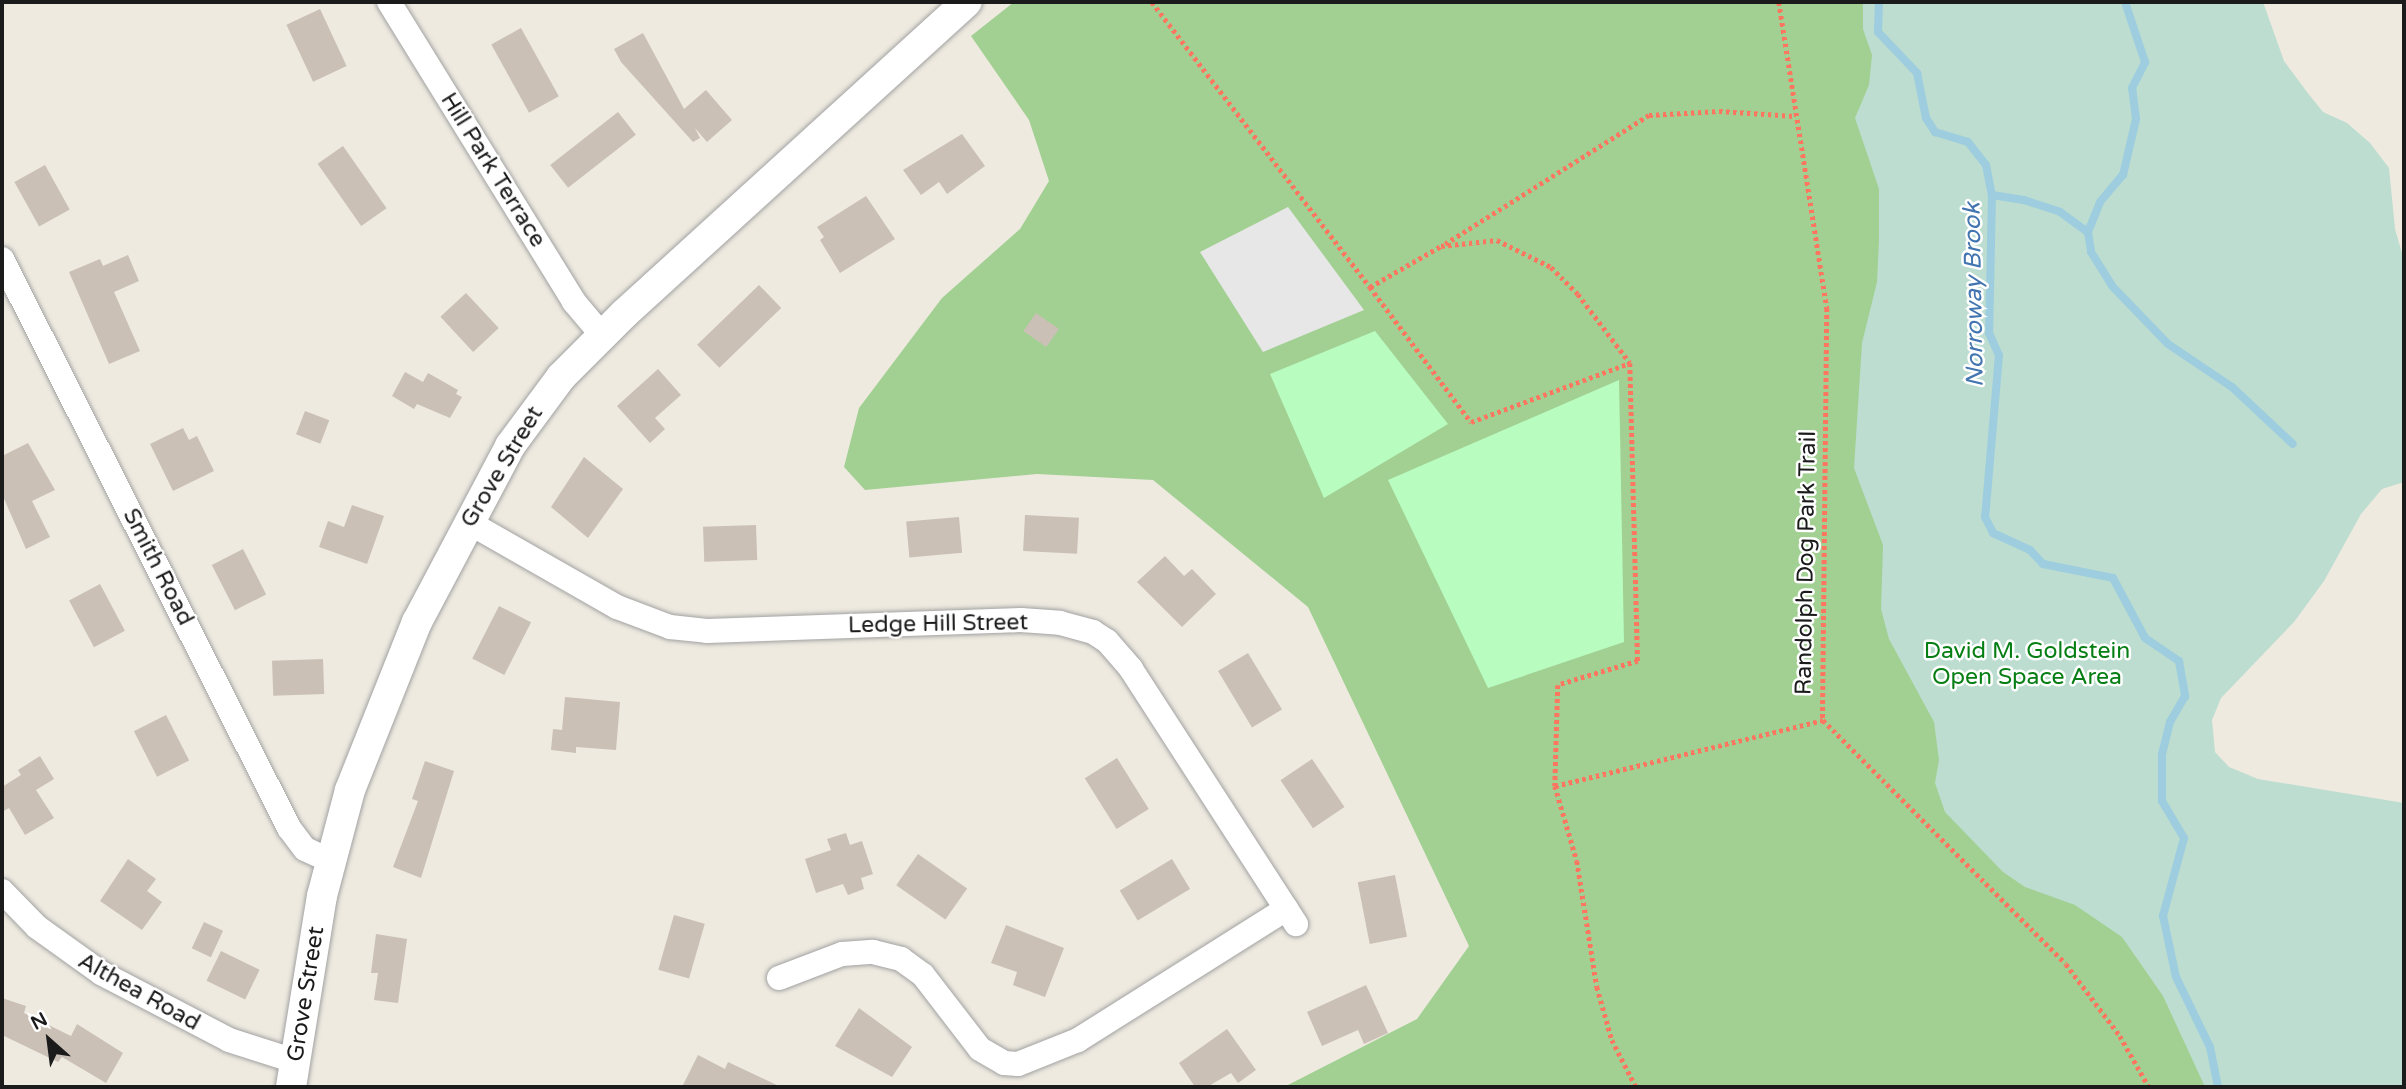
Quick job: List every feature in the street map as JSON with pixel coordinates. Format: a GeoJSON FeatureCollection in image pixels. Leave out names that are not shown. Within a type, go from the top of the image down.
{"type":"FeatureCollection","features":[{"type":"Feature","properties":{"kind":"street","name":"Hill Park Terrace"},"geometry":{"type":"LineString","coordinates":[[389,2],[565,288],[602,335]]}},
{"type":"Feature","properties":{"kind":"street","name":"Grove Street"},"geometry":{"type":"LineString","coordinates":[[293,1074],[329,860],[388,689],[468,522],[521,428],[602,335],[967,2]]}},
{"type":"Feature","properties":{"kind":"street","name":"Smith Road"},"geometry":{"type":"LineString","coordinates":[[2,259],[289,828],[305,849],[329,860]]}},
{"type":"Feature","properties":{"kind":"street","name":"Ledge Hill Street"},"geometry":{"type":"LineString","coordinates":[[468,522],[617,607],[670,627],[707,631],[1021,620],[1059,623],[1093,632],[1108,641],[1131,669],[1291,917],[1078,1040],[1018,1064],[1004,1063],[980,1049],[923,975],[901,959],[873,953],[842,954],[779,978]]}},
{"type":"Feature","properties":{"kind":"street","name":"Althea Road"},"geometry":{"type":"LineString","coordinates":[[2,892],[57,944],[112,979],[293,1074]]}},
{"type":"Feature","properties":{"kind":"path"},"geometry":{"type":"LineString","coordinates":[[1152,2],[1472,422],[1630,363]]}},
{"type":"Feature","properties":{"kind":"path","name":"Randolph Dog Park Trail"},"geometry":{"type":"LineString","coordinates":[[1779,2],[1794,116],[1819,236],[1827,309],[1823,720],[2066,964],[2120,1037],[2149,1087]]}},
{"type":"Feature","properties":{"kind":"path"},"geometry":{"type":"LineString","coordinates":[[1370,287],[1441,246],[1649,115],[1719,111],[1794,116]]}},
{"type":"Feature","properties":{"kind":"path"},"geometry":{"type":"LineString","coordinates":[[1441,246],[1497,240],[1551,267],[1587,305],[1630,363],[1638,661],[1558,685],[1555,786],[1577,861],[1597,987],[1612,1040],[1636,1087]]}},
{"type":"Feature","properties":{"kind":"path"},"geometry":{"type":"LineString","coordinates":[[1555,786],[1823,720]]}},
{"type":"Feature","properties":{"kind":"green space","name":"David M. Goldstein Open Space Area"},"geometry":{"type":"Polygon","coordinates":[[[1014,2],[2225,2],[2154,882],[2404,1087],[1284,1087],[1417,1019],[1469,946],[1308,607],[1153,480],[1037,474],[865,490],[844,467],[859,408],[942,298],[1020,229],[1049,181],[1029,120],[971,36],[1014,2]]]}},
{"type":"Feature","properties":{"kind":"green space","name":"David M. Goldstein Open Space Area"},"geometry":{"type":"Polygon","coordinates":[[[1863,2],[2263,2],[2284,61],[2307,92],[2323,112],[2347,123],[2370,143],[2389,168],[2395,229],[2404,260],[2404,482],[2382,489],[2361,514],[2324,581],[2294,622],[2221,698],[2212,720],[2215,752],[2229,767],[2258,779],[2404,803],[2404,1087],[2205,1087],[2163,996],[2122,937],[2075,905],[2025,887],[2003,872],[1945,812],[1935,783],[1939,760],[1934,722],[1889,639],[1881,609],[1883,545],[1854,468],[1862,343],[1877,282],[1879,241],[1879,189],[1855,118],[1869,85],[1872,55],[1863,29],[1863,2]]]}},
{"type":"Feature","properties":{"kind":"green space"},"geometry":{"type":"Polygon","coordinates":[[[1375,331],[1448,424],[1324,498],[1270,374],[1375,331]]]}},
{"type":"Feature","properties":{"kind":"green space"},"geometry":{"type":"Polygon","coordinates":[[[1619,380],[1624,642],[1488,688],[1388,480],[1619,380]]]}},
{"type":"Feature","properties":{"kind":"shaded area"},"geometry":{"type":"Polygon","coordinates":[[[1288,207],[1364,310],[1263,352],[1200,252],[1288,207]]]}},
{"type":"Feature","properties":{"kind":"building"},"geometry":{"type":"Polygon","coordinates":[[[320,9],[347,66],[313,82],[286,25],[320,9]]]}},
{"type":"Feature","properties":{"kind":"building"},"geometry":{"type":"Polygon","coordinates":[[[521,28],[559,96],[529,113],[491,44],[521,28]]]}},
{"type":"Feature","properties":{"kind":"building"},"geometry":{"type":"Polygon","coordinates":[[[643,33],[684,109],[706,90],[732,120],[707,142],[695,128],[700,138],[693,142],[621,62],[614,49],[643,33]]]}},
{"type":"Feature","properties":{"kind":"building"},"geometry":{"type":"Polygon","coordinates":[[[618,112],[636,135],[568,188],[550,165],[618,112]]]}},
{"type":"Feature","properties":{"kind":"building"},"geometry":{"type":"Polygon","coordinates":[[[962,134],[985,166],[947,194],[939,182],[921,195],[903,170],[962,134]]]}},
{"type":"Feature","properties":{"kind":"building"},"geometry":{"type":"Polygon","coordinates":[[[343,146],[387,208],[361,226],[318,164],[343,146]]]}},
{"type":"Feature","properties":{"kind":"building"},"geometry":{"type":"Polygon","coordinates":[[[45,165],[70,210],[39,227],[14,182],[45,165]]]}},
{"type":"Feature","properties":{"kind":"building"},"geometry":{"type":"Polygon","coordinates":[[[866,196],[895,239],[840,273],[820,240],[824,237],[817,227],[866,196]]]}},
{"type":"Feature","properties":{"kind":"building"},"geometry":{"type":"Polygon","coordinates":[[[128,255],[139,281],[114,292],[140,351],[109,364],[69,272],[100,259],[103,266],[128,255]]]}},
{"type":"Feature","properties":{"kind":"building"},"geometry":{"type":"Polygon","coordinates":[[[759,285],[781,308],[719,368],[697,345],[759,285]]]}},
{"type":"Feature","properties":{"kind":"building"},"geometry":{"type":"Polygon","coordinates":[[[466,293],[499,328],[473,352],[440,317],[466,293]]]}},
{"type":"Feature","properties":{"kind":"building"},"geometry":{"type":"Polygon","coordinates":[[[1036,313],[1059,329],[1046,347],[1023,331],[1036,313]]]}},
{"type":"Feature","properties":{"kind":"building"},"geometry":{"type":"Polygon","coordinates":[[[658,369],[681,395],[655,418],[665,429],[650,443],[617,406],[658,369]]]}},
{"type":"Feature","properties":{"kind":"building"},"geometry":{"type":"Polygon","coordinates":[[[405,372],[423,382],[428,373],[458,390],[456,394],[462,397],[450,418],[417,404],[414,409],[392,396],[405,372]]]}},
{"type":"Feature","properties":{"kind":"building"},"geometry":{"type":"Polygon","coordinates":[[[305,411],[329,420],[320,444],[296,434],[305,411]]]}},
{"type":"Feature","properties":{"kind":"building"},"geometry":{"type":"Polygon","coordinates":[[[183,428],[189,440],[197,436],[214,471],[173,491],[150,444],[183,428]]]}},
{"type":"Feature","properties":{"kind":"building"},"geometry":{"type":"Polygon","coordinates":[[[28,443],[55,490],[32,501],[50,537],[26,549],[2,494],[2,456],[28,443]]]}},
{"type":"Feature","properties":{"kind":"building"},"geometry":{"type":"Polygon","coordinates":[[[584,457],[623,489],[588,538],[551,507],[584,457]]]}},
{"type":"Feature","properties":{"kind":"building"},"geometry":{"type":"Polygon","coordinates":[[[352,505],[384,516],[367,564],[319,547],[328,521],[344,527],[352,505]]]}},
{"type":"Feature","properties":{"kind":"building"},"geometry":{"type":"Polygon","coordinates":[[[1025,515],[1079,518],[1077,554],[1023,551],[1025,515]]]}},
{"type":"Feature","properties":{"kind":"building"},"geometry":{"type":"Polygon","coordinates":[[[959,517],[962,553],[909,557],[906,522],[959,517]]]}},
{"type":"Feature","properties":{"kind":"building"},"geometry":{"type":"Polygon","coordinates":[[[756,525],[757,560],[704,562],[703,527],[756,525]]]}},
{"type":"Feature","properties":{"kind":"building"},"geometry":{"type":"Polygon","coordinates":[[[243,549],[266,594],[235,610],[212,565],[243,549]]]}},
{"type":"Feature","properties":{"kind":"building"},"geometry":{"type":"Polygon","coordinates":[[[1165,556],[1184,576],[1192,569],[1216,594],[1182,627],[1137,582],[1165,556]]]}},
{"type":"Feature","properties":{"kind":"building"},"geometry":{"type":"Polygon","coordinates":[[[100,584],[125,631],[94,647],[69,600],[100,584]]]}},
{"type":"Feature","properties":{"kind":"building"},"geometry":{"type":"Polygon","coordinates":[[[499,606],[531,622],[504,675],[472,659],[499,606]]]}},
{"type":"Feature","properties":{"kind":"building"},"geometry":{"type":"Polygon","coordinates":[[[1248,653],[1282,710],[1252,728],[1218,671],[1248,653]]]}},
{"type":"Feature","properties":{"kind":"building"},"geometry":{"type":"Polygon","coordinates":[[[323,659],[324,694],[273,696],[272,661],[323,659]]]}},
{"type":"Feature","properties":{"kind":"building"},"geometry":{"type":"Polygon","coordinates":[[[565,697],[620,702],[616,750],[576,747],[576,753],[551,750],[553,729],[562,730],[565,697]]]}},
{"type":"Feature","properties":{"kind":"building"},"geometry":{"type":"Polygon","coordinates":[[[166,715],[189,760],[157,777],[134,731],[166,715]]]}},
{"type":"Feature","properties":{"kind":"building"},"geometry":{"type":"Polygon","coordinates":[[[40,756],[54,779],[36,790],[54,818],[25,835],[9,808],[2,812],[2,787],[21,775],[18,770],[40,756]]]}},
{"type":"Feature","properties":{"kind":"building"},"geometry":{"type":"Polygon","coordinates":[[[1117,758],[1149,809],[1117,829],[1085,778],[1117,758]]]}},
{"type":"Feature","properties":{"kind":"building"},"geometry":{"type":"Polygon","coordinates":[[[1312,759],[1344,807],[1313,828],[1280,780],[1312,759]]]}},
{"type":"Feature","properties":{"kind":"building"},"geometry":{"type":"Polygon","coordinates":[[[425,761],[454,771],[421,878],[393,867],[418,801],[412,799],[425,761]]]}},
{"type":"Feature","properties":{"kind":"building"},"geometry":{"type":"Polygon","coordinates":[[[846,833],[850,845],[862,841],[873,874],[861,878],[864,889],[848,895],[843,884],[816,893],[805,859],[831,850],[827,839],[846,833]]]}},
{"type":"Feature","properties":{"kind":"building"},"geometry":{"type":"Polygon","coordinates":[[[918,854],[967,888],[945,920],[896,885],[918,854]]]}},
{"type":"Feature","properties":{"kind":"building"},"geometry":{"type":"Polygon","coordinates":[[[128,859],[156,879],[147,891],[162,902],[142,930],[100,901],[128,859]]]}},
{"type":"Feature","properties":{"kind":"building"},"geometry":{"type":"Polygon","coordinates":[[[1172,859],[1190,889],[1138,920],[1120,890],[1172,859]]]}},
{"type":"Feature","properties":{"kind":"building"},"geometry":{"type":"Polygon","coordinates":[[[1395,875],[1407,937],[1370,944],[1358,882],[1395,875]]]}},
{"type":"Feature","properties":{"kind":"building"},"geometry":{"type":"Polygon","coordinates":[[[674,915],[705,924],[689,979],[658,970],[674,915]]]}},
{"type":"Feature","properties":{"kind":"building"},"geometry":{"type":"Polygon","coordinates":[[[204,922],[223,931],[211,957],[192,948],[204,922]]]}},
{"type":"Feature","properties":{"kind":"building"},"geometry":{"type":"Polygon","coordinates":[[[1006,925],[1064,948],[1045,997],[1013,985],[1017,972],[991,963],[1006,925]]]}},
{"type":"Feature","properties":{"kind":"building"},"geometry":{"type":"Polygon","coordinates":[[[376,934],[407,939],[398,1003],[374,1000],[378,973],[371,973],[376,934]]]}},
{"type":"Feature","properties":{"kind":"building"},"geometry":{"type":"Polygon","coordinates":[[[221,951],[260,970],[245,1000],[207,981],[221,951]]]}},
{"type":"Feature","properties":{"kind":"building"},"geometry":{"type":"Polygon","coordinates":[[[1366,985],[1388,1033],[1364,1044],[1358,1030],[1322,1046],[1307,1012],[1366,985]]]}},
{"type":"Feature","properties":{"kind":"building"},"geometry":{"type":"Polygon","coordinates":[[[2,998],[26,1006],[24,1013],[71,1036],[77,1024],[123,1053],[106,1083],[62,1057],[58,1062],[2,1035],[2,998]]]}},
{"type":"Feature","properties":{"kind":"building"},"geometry":{"type":"Polygon","coordinates":[[[859,1008],[912,1047],[892,1077],[835,1046],[859,1008]]]}},
{"type":"Feature","properties":{"kind":"building"},"geometry":{"type":"Polygon","coordinates":[[[1227,1029],[1256,1070],[1238,1083],[1231,1073],[1207,1087],[1195,1087],[1179,1063],[1227,1029]]]}},
{"type":"Feature","properties":{"kind":"building"},"geometry":{"type":"Polygon","coordinates":[[[698,1055],[725,1069],[728,1062],[781,1087],[682,1087],[698,1055]]]}},
{"type":"Feature","properties":{"kind":"waterway","name":"Norroway Brook"},"geometry":{"type":"LineString","coordinates":[[1879,2],[1878,32],[1917,73],[1926,118],[1935,132],[1968,142],[1986,165],[1992,195],[1989,333],[1999,355],[1985,517],[1993,533],[2030,550],[2043,564],[2113,578],[2145,638],[2179,661],[2185,696],[2170,722],[2162,754],[2162,801],[2184,838],[2163,916],[2176,977],[2210,1047],[2218,1087]]}},
{"type":"Feature","properties":{"kind":"waterway"},"geometry":{"type":"LineString","coordinates":[[2088,232],[2100,202],[2123,175],[2136,119],[2132,88],[2145,62],[2125,2]]}},
{"type":"Feature","properties":{"kind":"waterway"},"geometry":{"type":"LineString","coordinates":[[1992,195],[2024,200],[2060,212],[2088,232],[2091,252],[2112,286],[2168,344],[2232,387],[2293,444]]}}]}
